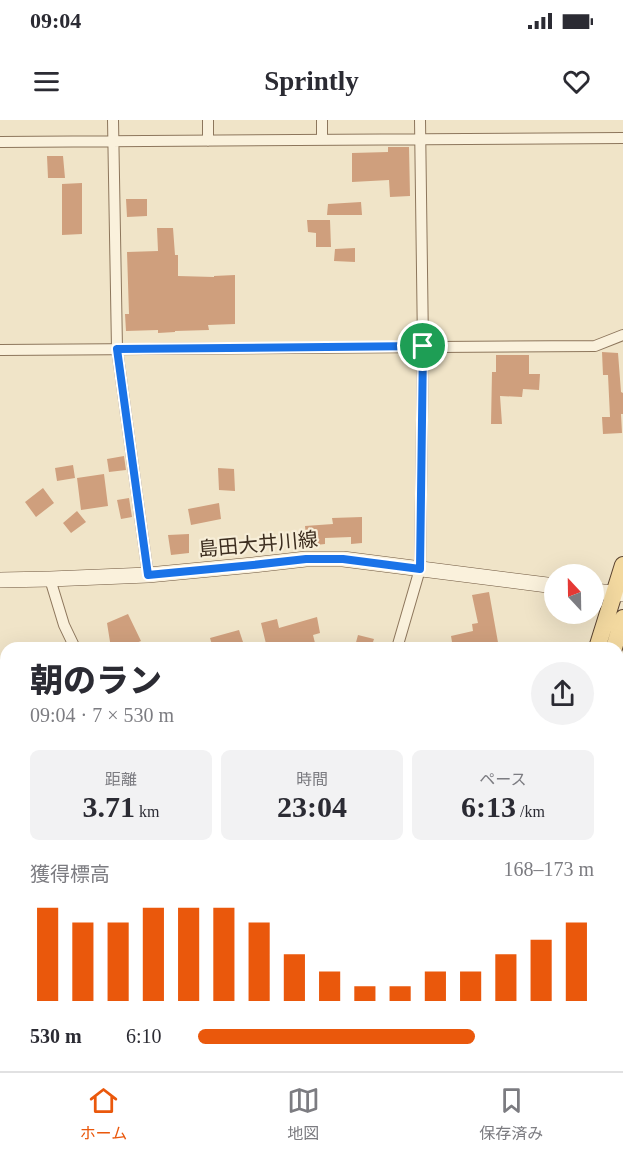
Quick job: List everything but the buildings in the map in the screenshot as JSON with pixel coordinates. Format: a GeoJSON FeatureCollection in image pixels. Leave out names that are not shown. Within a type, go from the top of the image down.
{"type":"FeatureCollection","features":[{"type":"Feature","properties":{"kind":"main road","name":"島田大井川線"},"geometry":{"type":"LineString","coordinates":[[0,580],[148,575],[306,559],[343,559],[544,585]]}},
{"type":"Feature","properties":{"kind":"main road"},"geometry":{"type":"LineString","coordinates":[[599,642],[619,594],[623,565]]}},
{"type":"Feature","properties":{"kind":"main road"},"geometry":{"type":"LineString","coordinates":[[604,592],[619,594]]}},
{"type":"Feature","properties":{"kind":"main road"},"geometry":{"type":"LineString","coordinates":[[616,642],[623,618]]}},
{"type":"Feature","properties":{"kind":"street"},"geometry":{"type":"LineString","coordinates":[[113,120],[117,349],[148,575]]}},
{"type":"Feature","properties":{"kind":"street"},"geometry":{"type":"LineString","coordinates":[[208,120],[208,141]]}},
{"type":"Feature","properties":{"kind":"street"},"geometry":{"type":"LineString","coordinates":[[322,120],[322,140]]}},
{"type":"Feature","properties":{"kind":"street"},"geometry":{"type":"LineString","coordinates":[[399,642],[420,569],[423,346],[420,120]]}},
{"type":"Feature","properties":{"kind":"street"},"geometry":{"type":"LineString","coordinates":[[0,142],[623,138]]}},
{"type":"Feature","properties":{"kind":"street"},"geometry":{"type":"LineString","coordinates":[[0,350],[595,346],[623,335]]}},
{"type":"Feature","properties":{"kind":"street"},"geometry":{"type":"LineString","coordinates":[[50,579],[64,626],[72,642]]}},
{"type":"Feature","properties":{"kind":"route"},"geometry":{"type":"LineString","coordinates":[[423,346],[420,569],[343,559],[306,559],[148,575],[117,349],[423,346]]}}]}
